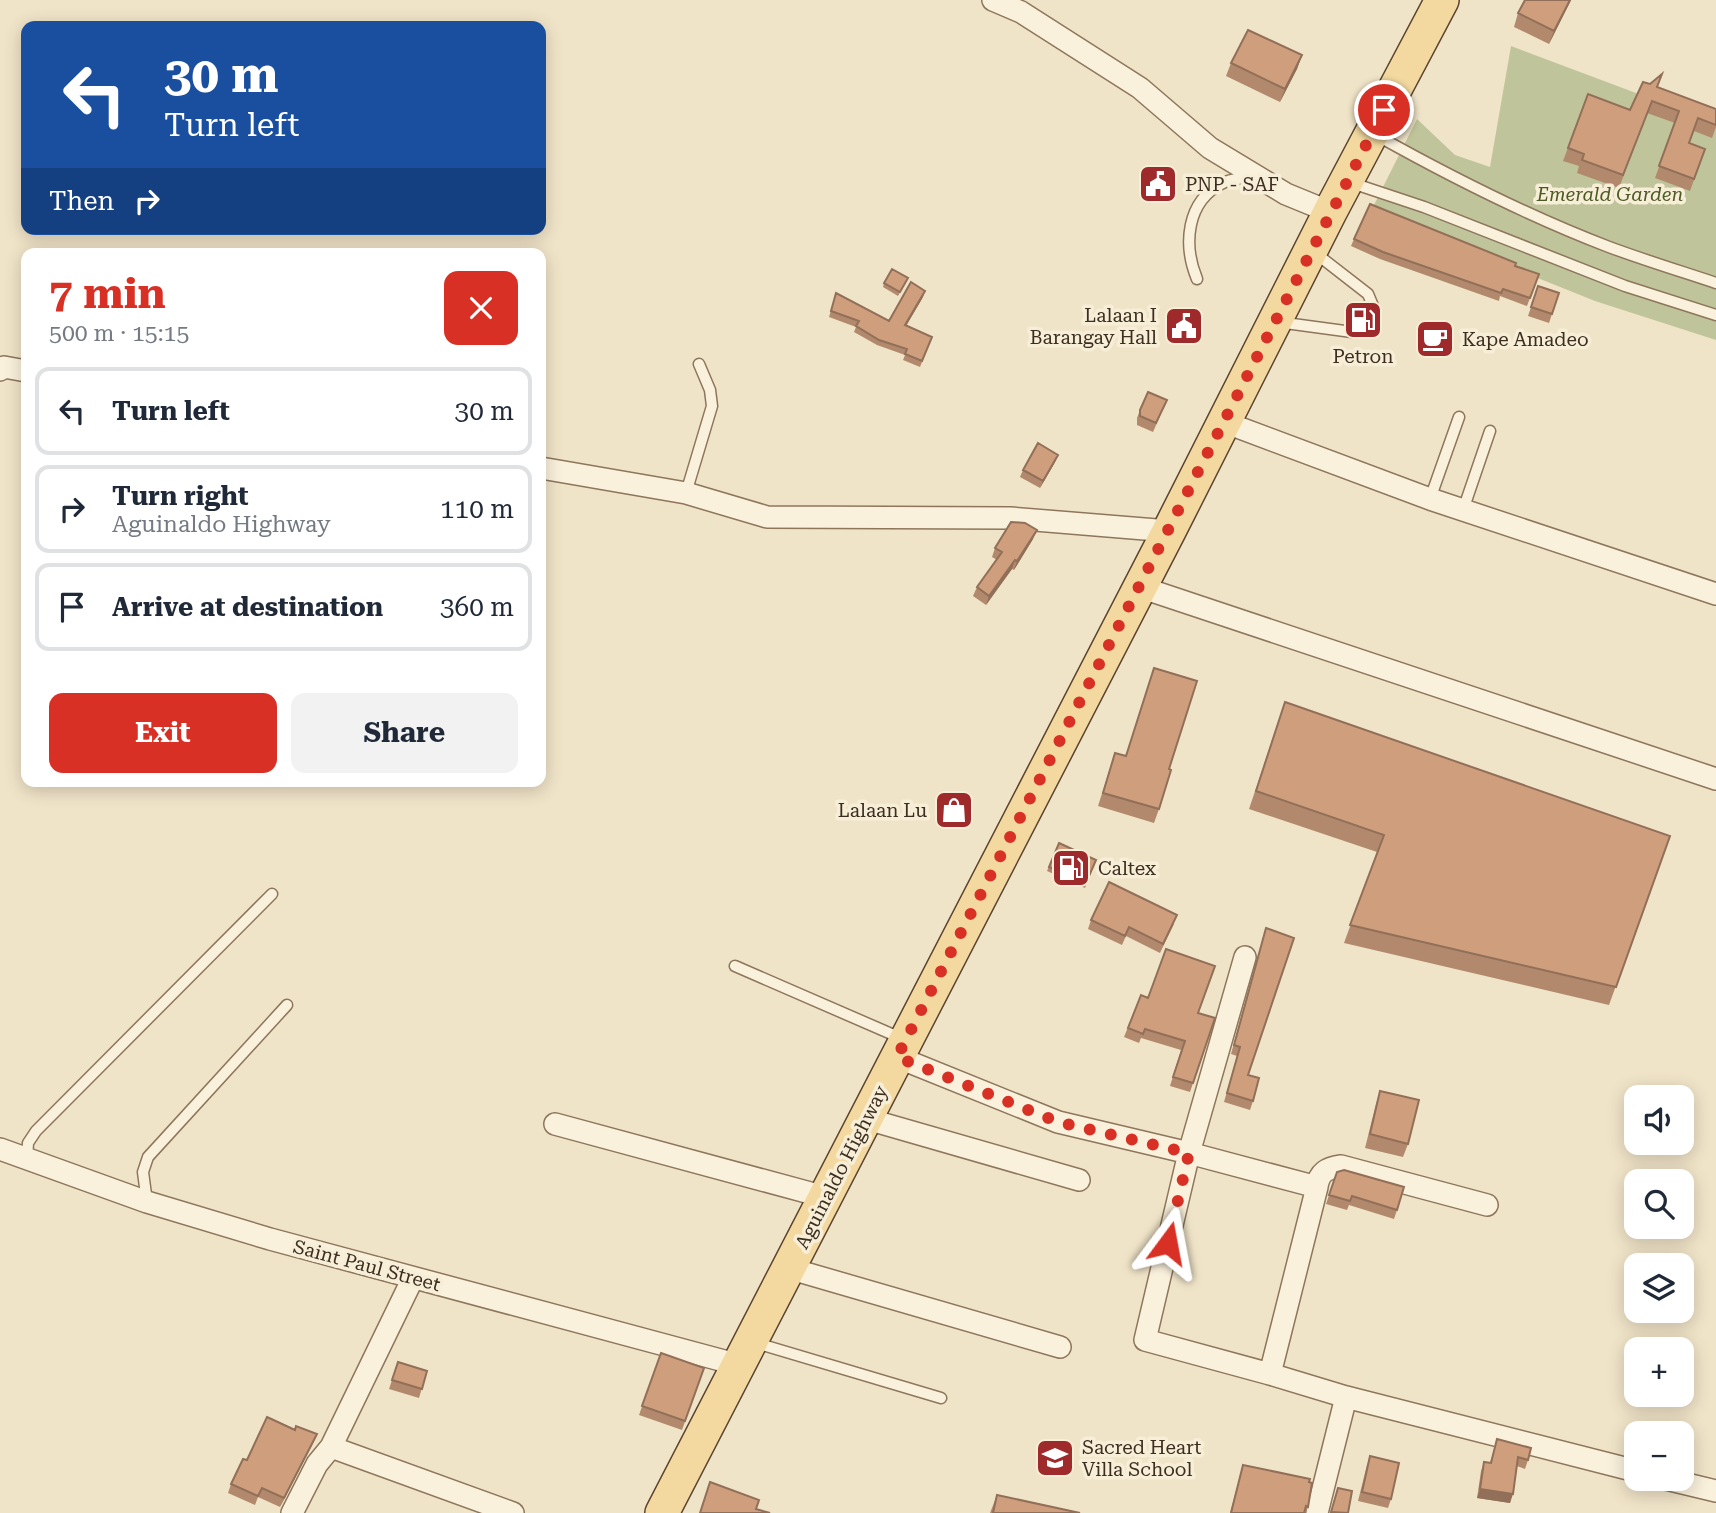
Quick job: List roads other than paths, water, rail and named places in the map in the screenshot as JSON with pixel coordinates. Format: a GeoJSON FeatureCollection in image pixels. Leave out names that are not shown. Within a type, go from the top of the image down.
{"type":"FeatureCollection","features":[{"type":"Feature","properties":{"kind":"main road","name":"Aguinaldo Highway"},"geometry":{"type":"LineString","coordinates":[[662,1513],[1169,531],[1330,212],[1442,0]]}},
{"type":"Feature","properties":{"kind":"street"},"geometry":{"type":"LineString","coordinates":[[993,0],[1021,12],[1140,88],[1210,148],[1286,194],[1330,212]]}},
{"type":"Feature","properties":{"kind":"street"},"geometry":{"type":"LineString","coordinates":[[0,370],[4,367],[21,370]]}},
{"type":"Feature","properties":{"kind":"street"},"geometry":{"type":"LineString","coordinates":[[1224,422],[1430,499],[1716,594]]}},
{"type":"Feature","properties":{"kind":"street"},"geometry":{"type":"LineString","coordinates":[[546,469],[686,493],[767,517],[1010,518],[1169,531]]}},
{"type":"Feature","properties":{"kind":"street"},"geometry":{"type":"LineString","coordinates":[[1140,587],[1716,779]]}},
{"type":"Feature","properties":{"kind":"street"},"geometry":{"type":"LineString","coordinates":[[1245,957],[1189,1153],[1145,1340],[1346,1397],[1624,1468]]}},
{"type":"Feature","properties":{"kind":"street"},"geometry":{"type":"LineString","coordinates":[[901,1049],[1058,1122],[1317,1187]]}},
{"type":"Feature","properties":{"kind":"street"},"geometry":{"type":"LineString","coordinates":[[867,1119],[1079,1180]]}},
{"type":"Feature","properties":{"kind":"street"},"geometry":{"type":"LineString","coordinates":[[555,1124],[825,1197]]}},
{"type":"Feature","properties":{"kind":"street","name":"Saint Paul Street"},"geometry":{"type":"LineString","coordinates":[[0,1149],[147,1202],[413,1278],[547,1312],[745,1353]]}},
{"type":"Feature","properties":{"kind":"street"},"geometry":{"type":"LineString","coordinates":[[1270,1374],[1318,1178],[1325,1170],[1341,1167],[1487,1205]]}},
{"type":"Feature","properties":{"kind":"street"},"geometry":{"type":"LineString","coordinates":[[789,1268],[1060,1347]]}},
{"type":"Feature","properties":{"kind":"street"},"geometry":{"type":"LineString","coordinates":[[292,1513],[317,1464],[331,1447],[413,1278]]}},
{"type":"Feature","properties":{"kind":"street"},"geometry":{"type":"LineString","coordinates":[[1317,1513],[1346,1397]]}},
{"type":"Feature","properties":{"kind":"street"},"geometry":{"type":"LineString","coordinates":[[331,1447],[513,1513]]}},
{"type":"Feature","properties":{"kind":"street"},"geometry":{"type":"LineString","coordinates":[[1694,1486],[1716,1492]]}},
{"type":"Feature","properties":{"kind":"lane"},"geometry":{"type":"LineString","coordinates":[[1373,132],[1438,170],[1540,219],[1609,247],[1716,283]]}},
{"type":"Feature","properties":{"kind":"lane"},"geometry":{"type":"LineString","coordinates":[[1197,279],[1191,264],[1188,241],[1198,205],[1209,192],[1226,181],[1260,178]]}},
{"type":"Feature","properties":{"kind":"lane"},"geometry":{"type":"LineString","coordinates":[[1346,181],[1424,207],[1625,286],[1716,315]]}},
{"type":"Feature","properties":{"kind":"lane"},"geometry":{"type":"LineString","coordinates":[[1312,250],[1368,294],[1373,306]]}},
{"type":"Feature","properties":{"kind":"lane"},"geometry":{"type":"LineString","coordinates":[[1275,321],[1352,332],[1364,327]]}},
{"type":"Feature","properties":{"kind":"lane"},"geometry":{"type":"LineString","coordinates":[[686,493],[712,406],[710,390],[699,364]]}},
{"type":"Feature","properties":{"kind":"lane"},"geometry":{"type":"LineString","coordinates":[[1430,499],[1459,417]]}},
{"type":"Feature","properties":{"kind":"lane"},"geometry":{"type":"LineString","coordinates":[[1463,510],[1490,431]]}},
{"type":"Feature","properties":{"kind":"lane"},"geometry":{"type":"LineString","coordinates":[[27,1158],[28,1143],[36,1131],[272,894]]}},
{"type":"Feature","properties":{"kind":"lane"},"geometry":{"type":"LineString","coordinates":[[735,966],[901,1049]]}},
{"type":"Feature","properties":{"kind":"lane"},"geometry":{"type":"LineString","coordinates":[[147,1202],[143,1172],[148,1157],[287,1005]]}},
{"type":"Feature","properties":{"kind":"lane"},"geometry":{"type":"LineString","coordinates":[[745,1353],[941,1398]]}},
{"type":"Feature","properties":{"kind":"place","name":"PNP - SAF"},"geometry":{"type":"Point","coordinates":[1158,184]}},
{"type":"Feature","properties":{"kind":"place","name":"Petron"},"geometry":{"type":"Point","coordinates":[1363,320]}},
{"type":"Feature","properties":{"kind":"place","name":"Lalaan I Barangay Hall"},"geometry":{"type":"Point","coordinates":[1184,326]}},
{"type":"Feature","properties":{"kind":"place","name":"Kape Amadeo"},"geometry":{"type":"Point","coordinates":[1435,339]}},
{"type":"Feature","properties":{"kind":"place","name":"Lalaan Lu"},"geometry":{"type":"Point","coordinates":[954,810]}},
{"type":"Feature","properties":{"kind":"place","name":"Caltex"},"geometry":{"type":"Point","coordinates":[1071,868]}},
{"type":"Feature","properties":{"kind":"place","name":"Sacred Heart Villa School"},"geometry":{"type":"Point","coordinates":[1055,1458]}},
{"type":"Feature","properties":{"kind":"park label","name":"Emerald Garden"},"geometry":{"type":"Point","coordinates":[1610,194]}}]}
